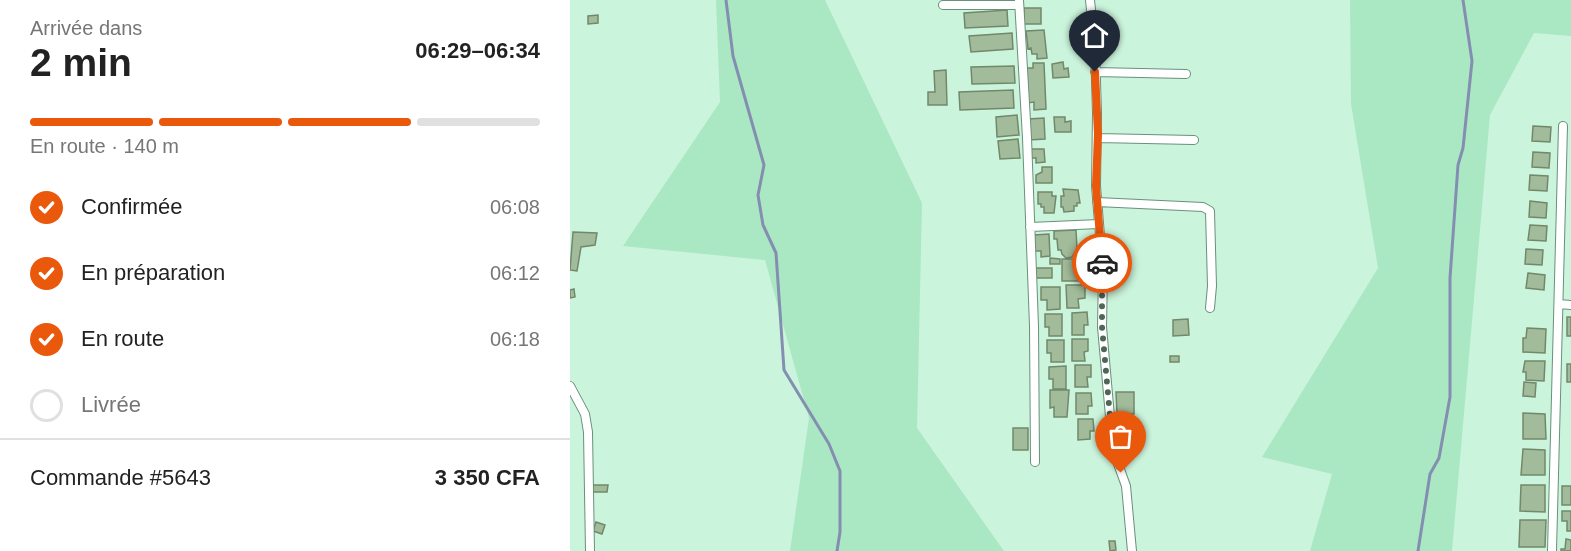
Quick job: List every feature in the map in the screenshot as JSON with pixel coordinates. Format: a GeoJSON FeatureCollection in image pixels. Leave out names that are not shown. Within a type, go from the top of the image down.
{"type":"FeatureCollection","features":[{"type":"Feature","properties":{"kind":"street"},"geometry":{"type":"LineString","coordinates":[[1090,0],[1095,72],[1097,202],[1103,273],[1102,327],[1113,450],[1126,486],[1132,551]]}},
{"type":"Feature","properties":{"kind":"street"},"geometry":{"type":"LineString","coordinates":[[943,5],[1019,2],[1034,326],[1035,462]]}},
{"type":"Feature","properties":{"kind":"street"},"geometry":{"type":"LineString","coordinates":[[1095,72],[1186,74]]}},
{"type":"Feature","properties":{"kind":"street"},"geometry":{"type":"LineString","coordinates":[[1552,551],[1563,126]]}},
{"type":"Feature","properties":{"kind":"street"},"geometry":{"type":"LineString","coordinates":[[1097,138],[1194,140]]}},
{"type":"Feature","properties":{"kind":"street"},"geometry":{"type":"LineString","coordinates":[[1097,202],[1203,207],[1210,211],[1212,286],[1210,309]]}},
{"type":"Feature","properties":{"kind":"street"},"geometry":{"type":"LineString","coordinates":[[1030,227],[1099,224]]}},
{"type":"Feature","properties":{"kind":"street"},"geometry":{"type":"LineString","coordinates":[[1559,304],[1571,305]]}},
{"type":"Feature","properties":{"kind":"street"},"geometry":{"type":"LineString","coordinates":[[570,386],[585,414],[588,432],[590,551]]}},
{"type":"Feature","properties":{"kind":"green space"},"geometry":{"type":"Polygon","coordinates":[[[716,0],[825,0],[922,203],[917,428],[1004,551],[790,551],[809,418],[765,260],[623,246],[720,102],[716,0]]]}},
{"type":"Feature","properties":{"kind":"green space"},"geometry":{"type":"Polygon","coordinates":[[[1350,0],[1571,0],[1571,36],[1534,33],[1490,115],[1452,551],[1310,551],[1332,474],[1262,457],[1378,268],[1351,104],[1350,0]]]}},
{"type":"Feature","properties":{"kind":"building"},"geometry":{"type":"Polygon","coordinates":[[[1024,8],[1041,8],[1041,24],[1024,24],[1024,8]]]}},
{"type":"Feature","properties":{"kind":"building"},"geometry":{"type":"Polygon","coordinates":[[[1007,10],[1008,26],[965,28],[964,13],[1007,10]]]}},
{"type":"Feature","properties":{"kind":"building"},"geometry":{"type":"Polygon","coordinates":[[[598,15],[598,23],[588,24],[588,16],[598,15]]]}},
{"type":"Feature","properties":{"kind":"building"},"geometry":{"type":"Polygon","coordinates":[[[1044,30],[1047,58],[1037,59],[1037,54],[1032,54],[1031,48],[1028,49],[1026,31],[1044,30]]]}},
{"type":"Feature","properties":{"kind":"building"},"geometry":{"type":"Polygon","coordinates":[[[1012,33],[1013,49],[971,52],[969,36],[1012,33]]]}},
{"type":"Feature","properties":{"kind":"building"},"geometry":{"type":"Polygon","coordinates":[[[1063,62],[1064,69],[1068,68],[1069,77],[1053,78],[1052,64],[1063,62]]]}},
{"type":"Feature","properties":{"kind":"building"},"geometry":{"type":"Polygon","coordinates":[[[1033,63],[1044,63],[1046,109],[1034,110],[1034,102],[1027,103],[1026,68],[1033,68],[1033,63]]]}},
{"type":"Feature","properties":{"kind":"building"},"geometry":{"type":"Polygon","coordinates":[[[1014,66],[1015,83],[972,84],[971,67],[1014,66]]]}},
{"type":"Feature","properties":{"kind":"building"},"geometry":{"type":"Polygon","coordinates":[[[946,70],[947,105],[928,105],[928,92],[935,92],[934,71],[946,70]]]}},
{"type":"Feature","properties":{"kind":"building"},"geometry":{"type":"Polygon","coordinates":[[[1013,90],[1014,108],[960,110],[959,92],[1013,90]]]}},
{"type":"Feature","properties":{"kind":"building"},"geometry":{"type":"Polygon","coordinates":[[[1017,115],[1019,135],[997,137],[996,117],[1017,115]]]}},
{"type":"Feature","properties":{"kind":"building"},"geometry":{"type":"Polygon","coordinates":[[[1054,117],[1065,117],[1065,122],[1071,121],[1071,132],[1055,132],[1054,117]]]}},
{"type":"Feature","properties":{"kind":"building"},"geometry":{"type":"Polygon","coordinates":[[[1044,118],[1045,139],[1029,140],[1028,119],[1044,118]]]}},
{"type":"Feature","properties":{"kind":"building"},"geometry":{"type":"Polygon","coordinates":[[[1533,126],[1551,127],[1550,142],[1532,141],[1533,126]]]}},
{"type":"Feature","properties":{"kind":"building"},"geometry":{"type":"Polygon","coordinates":[[[1018,139],[1020,158],[1000,159],[998,141],[1018,139]]]}},
{"type":"Feature","properties":{"kind":"building"},"geometry":{"type":"Polygon","coordinates":[[[1029,149],[1044,149],[1045,162],[1036,163],[1036,158],[1030,158],[1029,149]]]}},
{"type":"Feature","properties":{"kind":"building"},"geometry":{"type":"Polygon","coordinates":[[[1533,152],[1550,153],[1549,168],[1532,167],[1533,152]]]}},
{"type":"Feature","properties":{"kind":"building"},"geometry":{"type":"Polygon","coordinates":[[[1042,167],[1052,167],[1052,183],[1036,183],[1036,175],[1042,172],[1042,167]]]}},
{"type":"Feature","properties":{"kind":"building"},"geometry":{"type":"Polygon","coordinates":[[[1530,175],[1548,176],[1547,191],[1529,190],[1530,175]]]}},
{"type":"Feature","properties":{"kind":"building"},"geometry":{"type":"Polygon","coordinates":[[[1063,189],[1078,190],[1080,203],[1074,206],[1074,211],[1064,212],[1061,207],[1063,189]]]}},
{"type":"Feature","properties":{"kind":"building"},"geometry":{"type":"Polygon","coordinates":[[[1038,192],[1052,192],[1052,196],[1056,196],[1054,213],[1044,213],[1044,207],[1038,204],[1038,192]]]}},
{"type":"Feature","properties":{"kind":"building"},"geometry":{"type":"Polygon","coordinates":[[[1530,201],[1547,203],[1546,218],[1529,217],[1530,201]]]}},
{"type":"Feature","properties":{"kind":"building"},"geometry":{"type":"Polygon","coordinates":[[[1530,225],[1547,226],[1546,241],[1528,240],[1530,225]]]}},
{"type":"Feature","properties":{"kind":"building"},"geometry":{"type":"Polygon","coordinates":[[[1076,230],[1077,249],[1072,257],[1066,258],[1061,250],[1058,250],[1054,231],[1076,230]]]}},
{"type":"Feature","properties":{"kind":"building"},"geometry":{"type":"Polygon","coordinates":[[[573,232],[597,233],[595,245],[581,247],[577,271],[570,270],[573,232]]]}},
{"type":"Feature","properties":{"kind":"building"},"geometry":{"type":"Polygon","coordinates":[[[1049,234],[1050,256],[1041,257],[1041,251],[1034,251],[1034,235],[1049,234]]]}},
{"type":"Feature","properties":{"kind":"building"},"geometry":{"type":"Polygon","coordinates":[[[1526,249],[1543,250],[1542,265],[1525,264],[1526,249]]]}},
{"type":"Feature","properties":{"kind":"building"},"geometry":{"type":"Polygon","coordinates":[[[1050,258],[1060,259],[1060,264],[1050,264],[1050,258]]]}},
{"type":"Feature","properties":{"kind":"building"},"geometry":{"type":"Polygon","coordinates":[[[1062,259],[1078,259],[1079,281],[1062,281],[1062,259]]]}},
{"type":"Feature","properties":{"kind":"building"},"geometry":{"type":"Polygon","coordinates":[[[1035,268],[1052,268],[1052,278],[1035,278],[1035,268]]]}},
{"type":"Feature","properties":{"kind":"building"},"geometry":{"type":"Polygon","coordinates":[[[1528,273],[1545,275],[1544,290],[1526,288],[1528,273]]]}},
{"type":"Feature","properties":{"kind":"building"},"geometry":{"type":"Polygon","coordinates":[[[1066,285],[1085,285],[1085,298],[1078,299],[1079,308],[1067,308],[1066,285]]]}},
{"type":"Feature","properties":{"kind":"building"},"geometry":{"type":"Polygon","coordinates":[[[1041,287],[1060,287],[1060,309],[1047,310],[1047,300],[1041,300],[1041,287]]]}},
{"type":"Feature","properties":{"kind":"building"},"geometry":{"type":"Polygon","coordinates":[[[574,289],[575,297],[570,298],[570,290],[574,289]]]}},
{"type":"Feature","properties":{"kind":"building"},"geometry":{"type":"Polygon","coordinates":[[[1087,312],[1088,325],[1084,325],[1084,335],[1072,335],[1072,313],[1087,312]]]}},
{"type":"Feature","properties":{"kind":"building"},"geometry":{"type":"Polygon","coordinates":[[[1045,314],[1062,314],[1062,336],[1049,336],[1049,327],[1045,327],[1045,314]]]}},
{"type":"Feature","properties":{"kind":"building"},"geometry":{"type":"Polygon","coordinates":[[[1567,317],[1571,317],[1571,336],[1567,336],[1567,317]]]}},
{"type":"Feature","properties":{"kind":"building"},"geometry":{"type":"Polygon","coordinates":[[[1188,319],[1189,335],[1173,336],[1173,320],[1188,319]]]}},
{"type":"Feature","properties":{"kind":"building"},"geometry":{"type":"Polygon","coordinates":[[[1527,328],[1546,329],[1545,353],[1523,352],[1523,338],[1526,338],[1527,328]]]}},
{"type":"Feature","properties":{"kind":"building"},"geometry":{"type":"Polygon","coordinates":[[[1072,339],[1088,339],[1088,351],[1084,352],[1085,361],[1072,361],[1072,339]]]}},
{"type":"Feature","properties":{"kind":"building"},"geometry":{"type":"Polygon","coordinates":[[[1047,340],[1064,340],[1064,362],[1051,362],[1051,353],[1047,353],[1047,340]]]}},
{"type":"Feature","properties":{"kind":"building"},"geometry":{"type":"Polygon","coordinates":[[[1170,356],[1179,356],[1179,362],[1170,362],[1170,356]]]}},
{"type":"Feature","properties":{"kind":"building"},"geometry":{"type":"Polygon","coordinates":[[[1525,361],[1545,361],[1544,381],[1526,380],[1526,372],[1523,372],[1525,361]]]}},
{"type":"Feature","properties":{"kind":"building"},"geometry":{"type":"Polygon","coordinates":[[[1567,364],[1571,364],[1571,382],[1567,382],[1567,364]]]}},
{"type":"Feature","properties":{"kind":"building"},"geometry":{"type":"Polygon","coordinates":[[[1075,365],[1091,365],[1091,377],[1087,377],[1088,387],[1075,387],[1075,365]]]}},
{"type":"Feature","properties":{"kind":"building"},"geometry":{"type":"Polygon","coordinates":[[[1066,366],[1066,389],[1053,389],[1053,379],[1049,379],[1049,367],[1066,366]]]}},
{"type":"Feature","properties":{"kind":"building"},"geometry":{"type":"Polygon","coordinates":[[[1524,382],[1536,383],[1535,397],[1523,396],[1524,382]]]}},
{"type":"Feature","properties":{"kind":"building"},"geometry":{"type":"Polygon","coordinates":[[[1050,390],[1069,390],[1067,417],[1054,417],[1054,407],[1050,408],[1050,390]]]}},
{"type":"Feature","properties":{"kind":"building"},"geometry":{"type":"Polygon","coordinates":[[[1116,392],[1134,392],[1134,414],[1117,414],[1116,392]]]}},
{"type":"Feature","properties":{"kind":"building"},"geometry":{"type":"Polygon","coordinates":[[[1076,393],[1091,393],[1092,406],[1088,406],[1088,414],[1076,414],[1076,393]]]}},
{"type":"Feature","properties":{"kind":"building"},"geometry":{"type":"Polygon","coordinates":[[[1523,413],[1545,414],[1546,439],[1523,439],[1523,413]]]}},
{"type":"Feature","properties":{"kind":"building"},"geometry":{"type":"Polygon","coordinates":[[[1078,419],[1093,419],[1094,431],[1090,431],[1090,439],[1078,440],[1078,419]]]}},
{"type":"Feature","properties":{"kind":"building"},"geometry":{"type":"Polygon","coordinates":[[[1013,428],[1028,428],[1028,450],[1013,450],[1013,428]]]}},
{"type":"Feature","properties":{"kind":"building"},"geometry":{"type":"Polygon","coordinates":[[[1523,449],[1545,450],[1545,475],[1521,475],[1523,449]]]}},
{"type":"Feature","properties":{"kind":"building"},"geometry":{"type":"Polygon","coordinates":[[[593,485],[608,485],[607,492],[593,492],[593,485]]]}},
{"type":"Feature","properties":{"kind":"building"},"geometry":{"type":"Polygon","coordinates":[[[1521,485],[1545,485],[1545,512],[1520,511],[1521,485]]]}},
{"type":"Feature","properties":{"kind":"building"},"geometry":{"type":"Polygon","coordinates":[[[1562,486],[1571,486],[1571,505],[1562,505],[1562,486]]]}},
{"type":"Feature","properties":{"kind":"building"},"geometry":{"type":"Polygon","coordinates":[[[1562,511],[1571,511],[1571,531],[1567,531],[1567,521],[1562,521],[1562,511]]]}},
{"type":"Feature","properties":{"kind":"building"},"geometry":{"type":"Polygon","coordinates":[[[1520,520],[1546,520],[1545,547],[1519,547],[1520,520]]]}},
{"type":"Feature","properties":{"kind":"building"},"geometry":{"type":"Polygon","coordinates":[[[596,522],[605,525],[602,534],[593,531],[596,522]]]}},
{"type":"Feature","properties":{"kind":"building"},"geometry":{"type":"Polygon","coordinates":[[[1566,539],[1571,540],[1571,551],[1561,551],[1565,549],[1566,539]]]}},
{"type":"Feature","properties":{"kind":"building"},"geometry":{"type":"Polygon","coordinates":[[[1109,541],[1115,541],[1116,550],[1110,551],[1109,541]]]}},
{"type":"Feature","properties":{"kind":"waterway"},"geometry":{"type":"LineString","coordinates":[[726,0],[733,56],[764,165],[758,195],[763,225],[776,253],[784,370],[829,444],[840,471],[840,532],[837,551]]}},
{"type":"Feature","properties":{"kind":"waterway"},"geometry":{"type":"LineString","coordinates":[[1418,551],[1430,474],[1439,458],[1450,397],[1450,278],[1458,165],[1463,148],[1472,61],[1463,0]]}},
{"type":"Feature","properties":{"kind":"way so far"},"geometry":{"type":"LineString","coordinates":[[1102,263],[1102,327],[1113,450],[1121,473]]}},
{"type":"Feature","properties":{"kind":"route"},"geometry":{"type":"LineString","coordinates":[[1095,72],[1098,134],[1096,186],[1102,263]]}}]}
